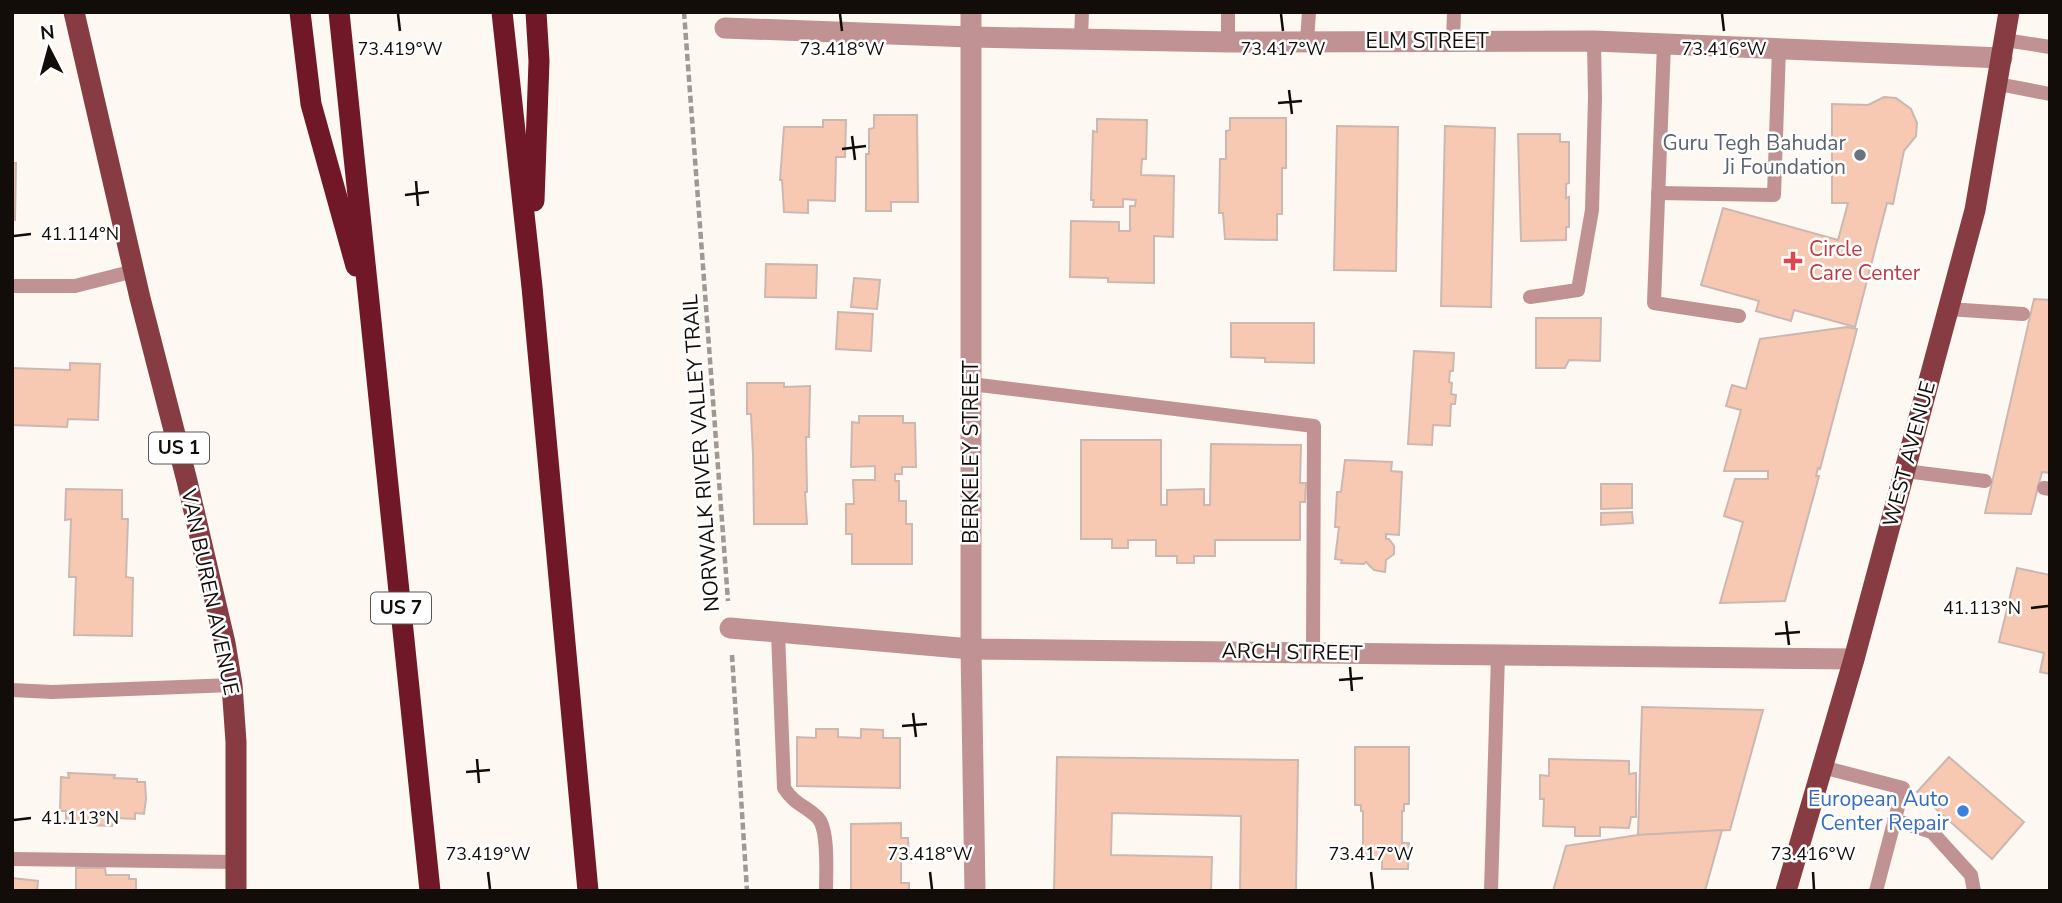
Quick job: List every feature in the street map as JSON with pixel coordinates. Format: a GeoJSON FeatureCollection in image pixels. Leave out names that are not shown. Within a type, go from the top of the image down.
{"type":"FeatureCollection","features":[{"type":"Feature","properties":{"kind":"highway"},"geometry":{"type":"LineString","coordinates":[[300,12],[311,104],[372,326]]}},
{"type":"Feature","properties":{"kind":"highway","name":"US 7"},"geometry":{"type":"LineString","coordinates":[[339,12],[430,891]]}},
{"type":"Feature","properties":{"kind":"highway"},"geometry":{"type":"LineString","coordinates":[[502,12],[532,287],[588,891]]}},
{"type":"Feature","properties":{"kind":"highway"},"geometry":{"type":"LineString","coordinates":[[532,287],[539,61],[537,12]]}},
{"type":"Feature","properties":{"kind":"main road","name":"VAN BUREN AVENUE"},"geometry":{"type":"LineString","coordinates":[[74,12],[134,271],[187,481],[232,685],[236,742],[236,891]]}},
{"type":"Feature","properties":{"kind":"main road","name":"WEST AVENUE"},"geometry":{"type":"LineString","coordinates":[[1791,890],[1822,767],[1854,659],[1975,210],[2009,12]]}},
{"type":"Feature","properties":{"kind":"street","name":"BERKELEY STREET"},"geometry":{"type":"LineString","coordinates":[[971,12],[971,649],[975,891]]}},
{"type":"Feature","properties":{"kind":"street","name":"ELM STREET"},"geometry":{"type":"LineString","coordinates":[[725,28],[971,37],[1228,42],[1594,41],[1779,49],[2004,49]]}},
{"type":"Feature","properties":{"kind":"street","name":"ARCH STREET"},"geometry":{"type":"LineString","coordinates":[[730,628],[971,649],[1854,659]]}},
{"type":"Feature","properties":{"kind":"lane"},"geometry":{"type":"LineString","coordinates":[[1081,39],[1082,12]]}},
{"type":"Feature","properties":{"kind":"lane"},"geometry":{"type":"LineString","coordinates":[[1228,12],[1228,42]]}},
{"type":"Feature","properties":{"kind":"lane"},"geometry":{"type":"LineString","coordinates":[[1307,41],[1309,12]]}},
{"type":"Feature","properties":{"kind":"lane"},"geometry":{"type":"LineString","coordinates":[[1453,41],[1454,12]]}},
{"type":"Feature","properties":{"kind":"lane"},"geometry":{"type":"LineString","coordinates":[[1530,297],[1578,290],[1592,210],[1594,41]]}},
{"type":"Feature","properties":{"kind":"lane"},"geometry":{"type":"LineString","coordinates":[[1664,44],[1654,303],[1739,316]]}},
{"type":"Feature","properties":{"kind":"lane"},"geometry":{"type":"LineString","coordinates":[[2004,49],[2050,47]]}},
{"type":"Feature","properties":{"kind":"lane"},"geometry":{"type":"LineString","coordinates":[[1658,193],[1774,195],[1779,49]]}},
{"type":"Feature","properties":{"kind":"lane"},"geometry":{"type":"LineString","coordinates":[[1998,84],[2050,94]]}},
{"type":"Feature","properties":{"kind":"lane"},"geometry":{"type":"LineString","coordinates":[[12,286],[75,286],[134,271]]}},
{"type":"Feature","properties":{"kind":"lane"},"geometry":{"type":"LineString","coordinates":[[1948,309],[2023,314]]}},
{"type":"Feature","properties":{"kind":"lane"},"geometry":{"type":"LineString","coordinates":[[971,384],[1314,426],[1313,653]]}},
{"type":"Feature","properties":{"kind":"lane"},"geometry":{"type":"LineString","coordinates":[[1905,471],[1985,481]]}},
{"type":"Feature","properties":{"kind":"lane"},"geometry":{"type":"LineString","coordinates":[[778,632],[784,788],[792,801],[819,819],[824,828],[826,891]]}},
{"type":"Feature","properties":{"kind":"lane"},"geometry":{"type":"LineString","coordinates":[[1491,891],[1499,655]]}},
{"type":"Feature","properties":{"kind":"lane"},"geometry":{"type":"LineString","coordinates":[[12,690],[52,692],[232,685]]}},
{"type":"Feature","properties":{"kind":"lane"},"geometry":{"type":"LineString","coordinates":[[1822,767],[1903,788],[1876,891]]}},
{"type":"Feature","properties":{"kind":"lane"},"geometry":{"type":"LineString","coordinates":[[1894,820],[1932,832],[1971,875],[1974,891]]}},
{"type":"Feature","properties":{"kind":"lane"},"geometry":{"type":"LineString","coordinates":[[12,859],[236,862]]}},
{"type":"Feature","properties":{"kind":"path","name":"NORWALK RIVER VALLEY TRAIL"},"geometry":{"type":"LineString","coordinates":[[684,12],[747,891]]}},
{"type":"Feature","properties":{"kind":"building"},"geometry":{"type":"Polygon","coordinates":[[[1884,97],[1896,98],[1911,109],[1917,123],[1916,136],[1904,151],[1893,204],[1887,203],[1855,327],[1794,310],[1791,321],[1756,311],[1759,301],[1701,285],[1723,208],[1838,240],[1848,203],[1832,203],[1832,104],[1868,105],[1884,97]]]}},
{"type":"Feature","properties":{"kind":"building"},"geometry":{"type":"Polygon","coordinates":[[[874,115],[917,115],[918,202],[891,202],[891,211],[866,211],[866,154],[869,154],[869,129],[874,128],[874,115]]]}},
{"type":"Feature","properties":{"kind":"building"},"geometry":{"type":"Polygon","coordinates":[[[1230,118],[1286,118],[1286,168],[1282,168],[1282,214],[1277,214],[1277,240],[1225,239],[1223,213],[1219,213],[1220,159],[1226,159],[1226,131],[1230,130],[1230,118]]]}},
{"type":"Feature","properties":{"kind":"building"},"geometry":{"type":"Polygon","coordinates":[[[1097,119],[1147,120],[1146,159],[1142,159],[1141,175],[1174,176],[1173,237],[1154,236],[1154,283],[1108,282],[1108,278],[1070,277],[1071,221],[1119,222],[1119,231],[1130,231],[1130,206],[1135,206],[1136,200],[1123,199],[1123,207],[1093,207],[1093,131],[1097,132],[1097,119]]]}},
{"type":"Feature","properties":{"kind":"building"},"geometry":{"type":"Polygon","coordinates":[[[823,120],[846,120],[845,157],[836,157],[835,201],[808,200],[808,213],[784,212],[780,180],[784,127],[823,127],[823,120]]]}},
{"type":"Feature","properties":{"kind":"building"},"geometry":{"type":"Polygon","coordinates":[[[1337,126],[1398,127],[1396,271],[1334,270],[1337,126]]]}},
{"type":"Feature","properties":{"kind":"building"},"geometry":{"type":"Polygon","coordinates":[[[1445,126],[1495,128],[1491,307],[1441,306],[1445,126]]]}},
{"type":"Feature","properties":{"kind":"building"},"geometry":{"type":"Polygon","coordinates":[[[1518,134],[1560,134],[1560,142],[1569,142],[1569,183],[1566,184],[1566,198],[1569,197],[1569,227],[1566,227],[1566,240],[1521,241],[1518,134]]]}},
{"type":"Feature","properties":{"kind":"building"},"geometry":{"type":"Polygon","coordinates":[[[12,163],[16,163],[15,220],[12,220],[12,163]]]}},
{"type":"Feature","properties":{"kind":"building"},"geometry":{"type":"Polygon","coordinates":[[[766,264],[817,265],[816,298],[765,297],[766,264]]]}},
{"type":"Feature","properties":{"kind":"building"},"geometry":{"type":"Polygon","coordinates":[[[854,278],[880,280],[877,309],[851,307],[854,278]]]}},
{"type":"Feature","properties":{"kind":"building"},"geometry":{"type":"Polygon","coordinates":[[[2034,299],[2050,300],[2050,473],[2042,472],[2031,514],[1985,513],[2034,299]]]}},
{"type":"Feature","properties":{"kind":"building"},"geometry":{"type":"Polygon","coordinates":[[[838,312],[873,314],[871,351],[836,349],[838,312]]]}},
{"type":"Feature","properties":{"kind":"building"},"geometry":{"type":"Polygon","coordinates":[[[1536,318],[1601,318],[1600,361],[1569,360],[1565,368],[1536,368],[1536,318]]]}},
{"type":"Feature","properties":{"kind":"building"},"geometry":{"type":"Polygon","coordinates":[[[1231,323],[1314,323],[1314,363],[1265,362],[1265,358],[1231,357],[1231,323]]]}},
{"type":"Feature","properties":{"kind":"building"},"geometry":{"type":"Polygon","coordinates":[[[1847,327],[1857,329],[1820,469],[1818,468],[1816,476],[1819,476],[1785,601],[1720,603],[1743,522],[1724,516],[1735,479],[1768,479],[1768,471],[1724,471],[1741,410],[1726,406],[1732,385],[1746,389],[1760,339],[1847,327]]]}},
{"type":"Feature","properties":{"kind":"building"},"geometry":{"type":"Polygon","coordinates":[[[1414,351],[1454,353],[1449,382],[1452,383],[1451,394],[1456,395],[1455,404],[1451,404],[1450,426],[1433,425],[1432,445],[1408,444],[1414,351]]]}},
{"type":"Feature","properties":{"kind":"building"},"geometry":{"type":"Polygon","coordinates":[[[70,363],[100,364],[98,420],[68,419],[67,427],[12,425],[12,368],[70,370],[70,363]]]}},
{"type":"Feature","properties":{"kind":"building"},"geometry":{"type":"Polygon","coordinates":[[[747,383],[784,383],[784,387],[810,386],[809,437],[806,437],[807,524],[754,524],[751,414],[747,414],[747,383]]]}},
{"type":"Feature","properties":{"kind":"building"},"geometry":{"type":"Polygon","coordinates":[[[859,416],[903,416],[903,423],[915,423],[916,467],[902,467],[902,474],[895,474],[895,481],[899,481],[899,501],[906,501],[906,524],[912,524],[912,564],[852,564],[852,534],[846,534],[846,504],[854,504],[853,480],[875,480],[875,466],[851,467],[852,422],[859,423],[859,416]]]}},
{"type":"Feature","properties":{"kind":"building"},"geometry":{"type":"Polygon","coordinates":[[[1081,440],[1161,440],[1161,505],[1167,505],[1167,490],[1204,489],[1204,505],[1210,505],[1211,444],[1301,445],[1300,483],[1306,483],[1305,502],[1300,502],[1300,540],[1215,540],[1215,556],[1194,556],[1194,563],[1177,563],[1177,556],[1156,556],[1156,540],[1128,540],[1128,548],[1112,548],[1112,539],[1081,539],[1081,440]]]}},
{"type":"Feature","properties":{"kind":"building"},"geometry":{"type":"Polygon","coordinates":[[[1345,460],[1392,462],[1391,471],[1402,472],[1399,535],[1386,534],[1386,539],[1394,546],[1394,554],[1386,560],[1385,572],[1374,570],[1366,562],[1341,563],[1342,560],[1335,559],[1339,527],[1335,527],[1337,492],[1341,492],[1345,460]]]}},
{"type":"Feature","properties":{"kind":"building"},"geometry":{"type":"Polygon","coordinates":[[[1601,484],[1632,484],[1632,508],[1601,509],[1601,484]]]}},
{"type":"Feature","properties":{"kind":"building"},"geometry":{"type":"Polygon","coordinates":[[[66,489],[122,490],[122,519],[128,519],[126,577],[133,578],[132,636],[74,635],[76,577],[69,577],[71,519],[65,520],[66,489]]]}},
{"type":"Feature","properties":{"kind":"building"},"geometry":{"type":"Polygon","coordinates":[[[1632,512],[1633,523],[1601,525],[1601,513],[1632,512]]]}},
{"type":"Feature","properties":{"kind":"building"},"geometry":{"type":"Polygon","coordinates":[[[2017,568],[2050,575],[2050,674],[2040,672],[2044,653],[1999,642],[2017,568]]]}},
{"type":"Feature","properties":{"kind":"building"},"geometry":{"type":"Polygon","coordinates":[[[1642,707],[1763,710],[1730,830],[1638,835],[1642,707]]]}},
{"type":"Feature","properties":{"kind":"building"},"geometry":{"type":"Polygon","coordinates":[[[816,729],[838,729],[838,737],[861,738],[861,729],[883,730],[883,738],[900,738],[900,788],[797,786],[797,737],[816,738],[816,729]]]}},
{"type":"Feature","properties":{"kind":"building"},"geometry":{"type":"Polygon","coordinates":[[[1355,747],[1409,747],[1409,804],[1404,804],[1402,811],[1402,843],[1409,843],[1408,869],[1382,869],[1382,861],[1363,861],[1363,811],[1361,805],[1355,805],[1355,747]]]}},
{"type":"Feature","properties":{"kind":"building"},"geometry":{"type":"Polygon","coordinates":[[[1057,757],[1298,760],[1296,891],[1240,891],[1241,816],[1112,813],[1111,855],[1212,857],[1211,891],[1054,891],[1057,757]]]}},
{"type":"Feature","properties":{"kind":"building"},"geometry":{"type":"Polygon","coordinates":[[[1949,757],[2024,822],[1992,859],[1917,792],[1949,757]]]}},
{"type":"Feature","properties":{"kind":"building"},"geometry":{"type":"Polygon","coordinates":[[[1549,759],[1629,761],[1629,774],[1636,773],[1636,817],[1631,817],[1629,828],[1600,827],[1600,836],[1575,836],[1575,827],[1543,826],[1544,799],[1540,799],[1540,775],[1549,776],[1549,759]]]}},
{"type":"Feature","properties":{"kind":"building"},"geometry":{"type":"Polygon","coordinates":[[[68,773],[115,775],[114,778],[145,782],[144,814],[135,813],[135,819],[117,818],[117,823],[112,826],[66,824],[66,811],[60,811],[61,777],[69,778],[68,773]]]}},
{"type":"Feature","properties":{"kind":"building"},"geometry":{"type":"Polygon","coordinates":[[[901,823],[901,838],[908,838],[909,858],[901,858],[901,883],[909,883],[909,891],[851,891],[851,824],[901,823]]]}},
{"type":"Feature","properties":{"kind":"building"},"geometry":{"type":"Polygon","coordinates":[[[1722,830],[1705,891],[1553,891],[1566,846],[1638,835],[1722,830]]]}},
{"type":"Feature","properties":{"kind":"building"},"geometry":{"type":"Polygon","coordinates":[[[76,868],[105,868],[106,875],[129,875],[129,879],[136,879],[136,891],[76,891],[76,868]]]}},
{"type":"Feature","properties":{"kind":"building"},"geometry":{"type":"Polygon","coordinates":[[[12,878],[38,881],[37,891],[12,891],[12,878]]]}},
{"type":"Feature","properties":{"kind":"place","name":"Guru Tegh Bahudar Ji Foundation"},"geometry":{"type":"Point","coordinates":[1860,155]}},
{"type":"Feature","properties":{"kind":"place","name":"Circle Care Center"},"geometry":{"type":"Point","coordinates":[1793,261]}},
{"type":"Feature","properties":{"kind":"place","name":"European Auto Center Repair"},"geometry":{"type":"Point","coordinates":[1963,811]}}]}
